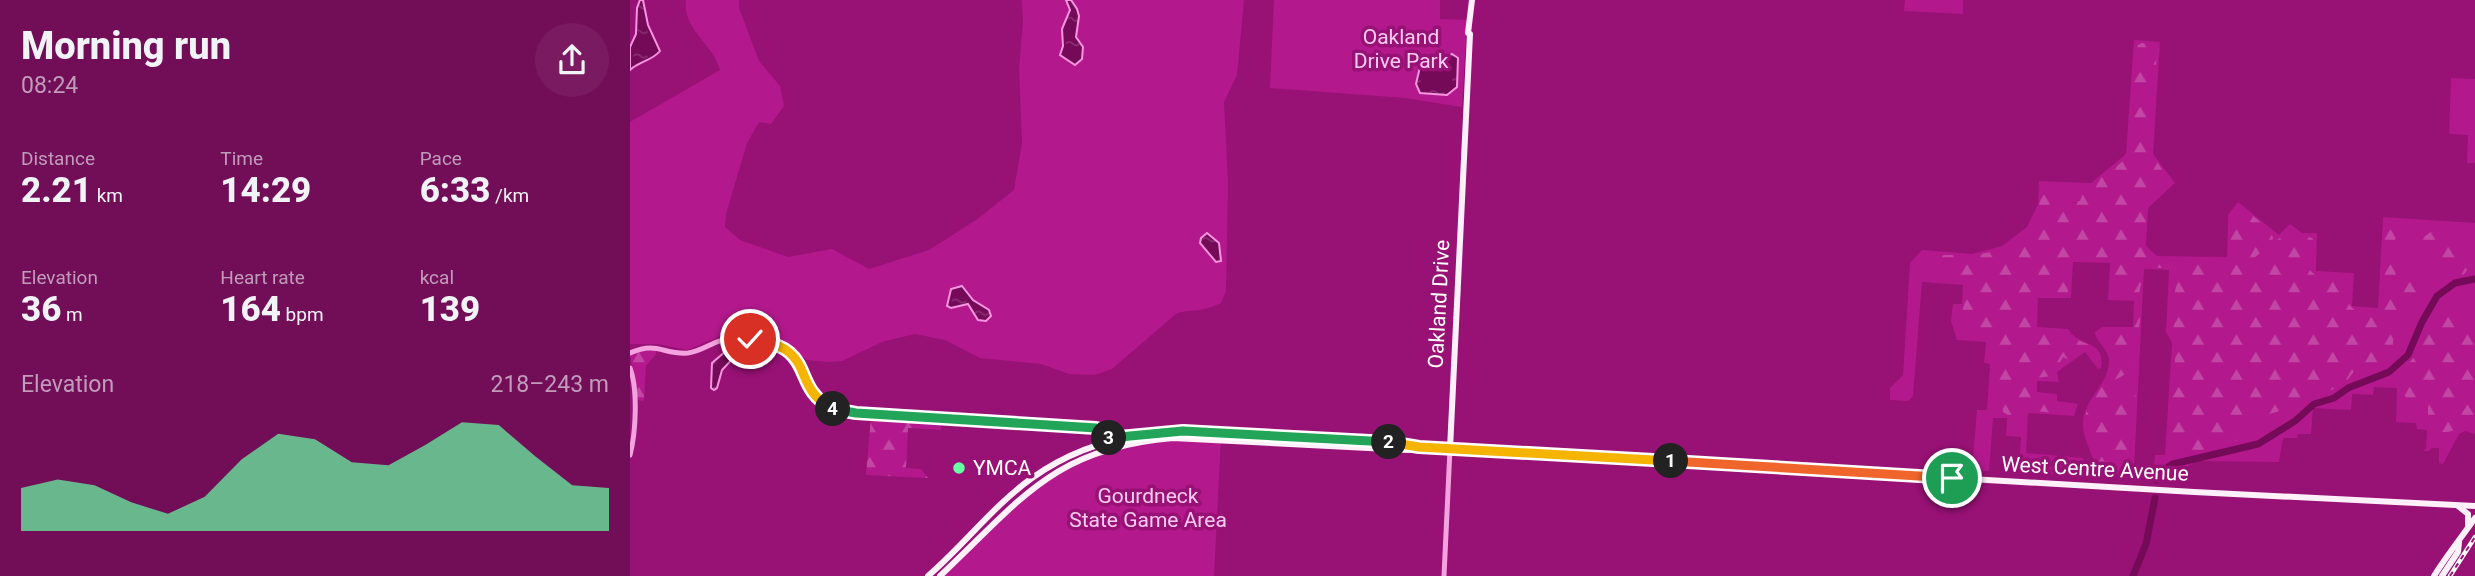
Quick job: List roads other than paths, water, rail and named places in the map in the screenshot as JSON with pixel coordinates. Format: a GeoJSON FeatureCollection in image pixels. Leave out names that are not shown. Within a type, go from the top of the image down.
{"type":"FeatureCollection","features":[{"type":"Feature","properties":{"kind":"main road","name":"Oakland Drive"},"geometry":{"type":"LineString","coordinates":[[1450,449],[1472,0]]}},
{"type":"Feature","properties":{"kind":"main road","name":"West Centre Avenue"},"geometry":{"type":"LineString","coordinates":[[928,576],[1030,480],[1073,453],[1144,433],[1183,431],[1389,442],[1450,449],[2475,506]]}},
{"type":"Feature","properties":{"kind":"main road","name":"West Centre Avenue"},"geometry":{"type":"LineString","coordinates":[[940,576],[1034,486],[1063,467],[1111,443]]}},
{"type":"Feature","properties":{"kind":"main road"},"geometry":{"type":"LineString","coordinates":[[2456,505],[2468,514],[2468,528]]}},
{"type":"Feature","properties":{"kind":"main road"},"geometry":{"type":"LineString","coordinates":[[2434,576],[2475,518]]}},
{"type":"Feature","properties":{"kind":"main road"},"geometry":{"type":"LineString","coordinates":[[2442,576],[2458,552],[2459,542]]}},
{"type":"Feature","properties":{"kind":"street"},"geometry":{"type":"LineString","coordinates":[[630,353],[652,347],[689,353],[730,338],[764,340],[788,349],[797,359],[820,401],[835,409],[856,413],[1096,428],[1104,430],[1111,443]]}},
{"type":"Feature","properties":{"kind":"street"},"geometry":{"type":"LineString","coordinates":[[630,368],[634,387],[634,426],[630,455]]}},
{"type":"Feature","properties":{"kind":"street","name":"Oakland Drive"},"geometry":{"type":"LineString","coordinates":[[1444,576],[1450,449]]}},
{"type":"Feature","properties":{"kind":"water"},"geometry":{"type":"Polygon","coordinates":[[[640,0],[643,0],[648,25],[660,51],[630,70],[630,47],[636,34],[640,0]]]}},
{"type":"Feature","properties":{"kind":"water"},"geometry":{"type":"Polygon","coordinates":[[[1066,0],[1071,0],[1079,16],[1076,37],[1083,47],[1082,59],[1075,65],[1060,55],[1063,46],[1062,29],[1070,10],[1066,0]]]}},
{"type":"Feature","properties":{"kind":"water"},"geometry":{"type":"Polygon","coordinates":[[[1452,54],[1458,58],[1457,87],[1447,95],[1420,93],[1416,84],[1420,67],[1435,65],[1452,54]]]}},
{"type":"Feature","properties":{"kind":"water"},"geometry":{"type":"Polygon","coordinates":[[[1207,233],[1219,243],[1221,261],[1216,262],[1200,243],[1207,233]]]}},
{"type":"Feature","properties":{"kind":"water"},"geometry":{"type":"Polygon","coordinates":[[[962,286],[973,300],[989,310],[991,316],[986,321],[978,320],[968,304],[951,308],[947,306],[951,289],[962,286]]]}},
{"type":"Feature","properties":{"kind":"water"},"geometry":{"type":"Polygon","coordinates":[[[733,349],[736,355],[722,370],[714,390],[711,388],[712,363],[726,351],[733,349]]]}},
{"type":"Feature","properties":{"kind":"waterway"},"geometry":{"type":"LineString","coordinates":[[2156,480],[2159,473],[2173,464],[2258,444],[2295,421],[2314,404],[2334,398],[2348,388],[2389,372],[2408,355],[2437,296],[2455,283],[2475,279]]}},
{"type":"Feature","properties":{"kind":"waterway"},"geometry":{"type":"LineString","coordinates":[[2133,576],[2146,544],[2155,498]]}},
{"type":"Feature","properties":{"kind":"railway"},"geometry":{"type":"LineString","coordinates":[[2450,576],[2475,537]]}},
{"type":"Feature","properties":{"kind":"place","name":"YMCA"},"geometry":{"type":"Point","coordinates":[959,468]}},
{"type":"Feature","properties":{"kind":"park label","name":"Oakland Drive Park"},"geometry":{"type":"Point","coordinates":[1401,49]}},
{"type":"Feature","properties":{"kind":"park label","name":"Gourdneck State Game Area"},"geometry":{"type":"Point","coordinates":[1148,508]}}]}
